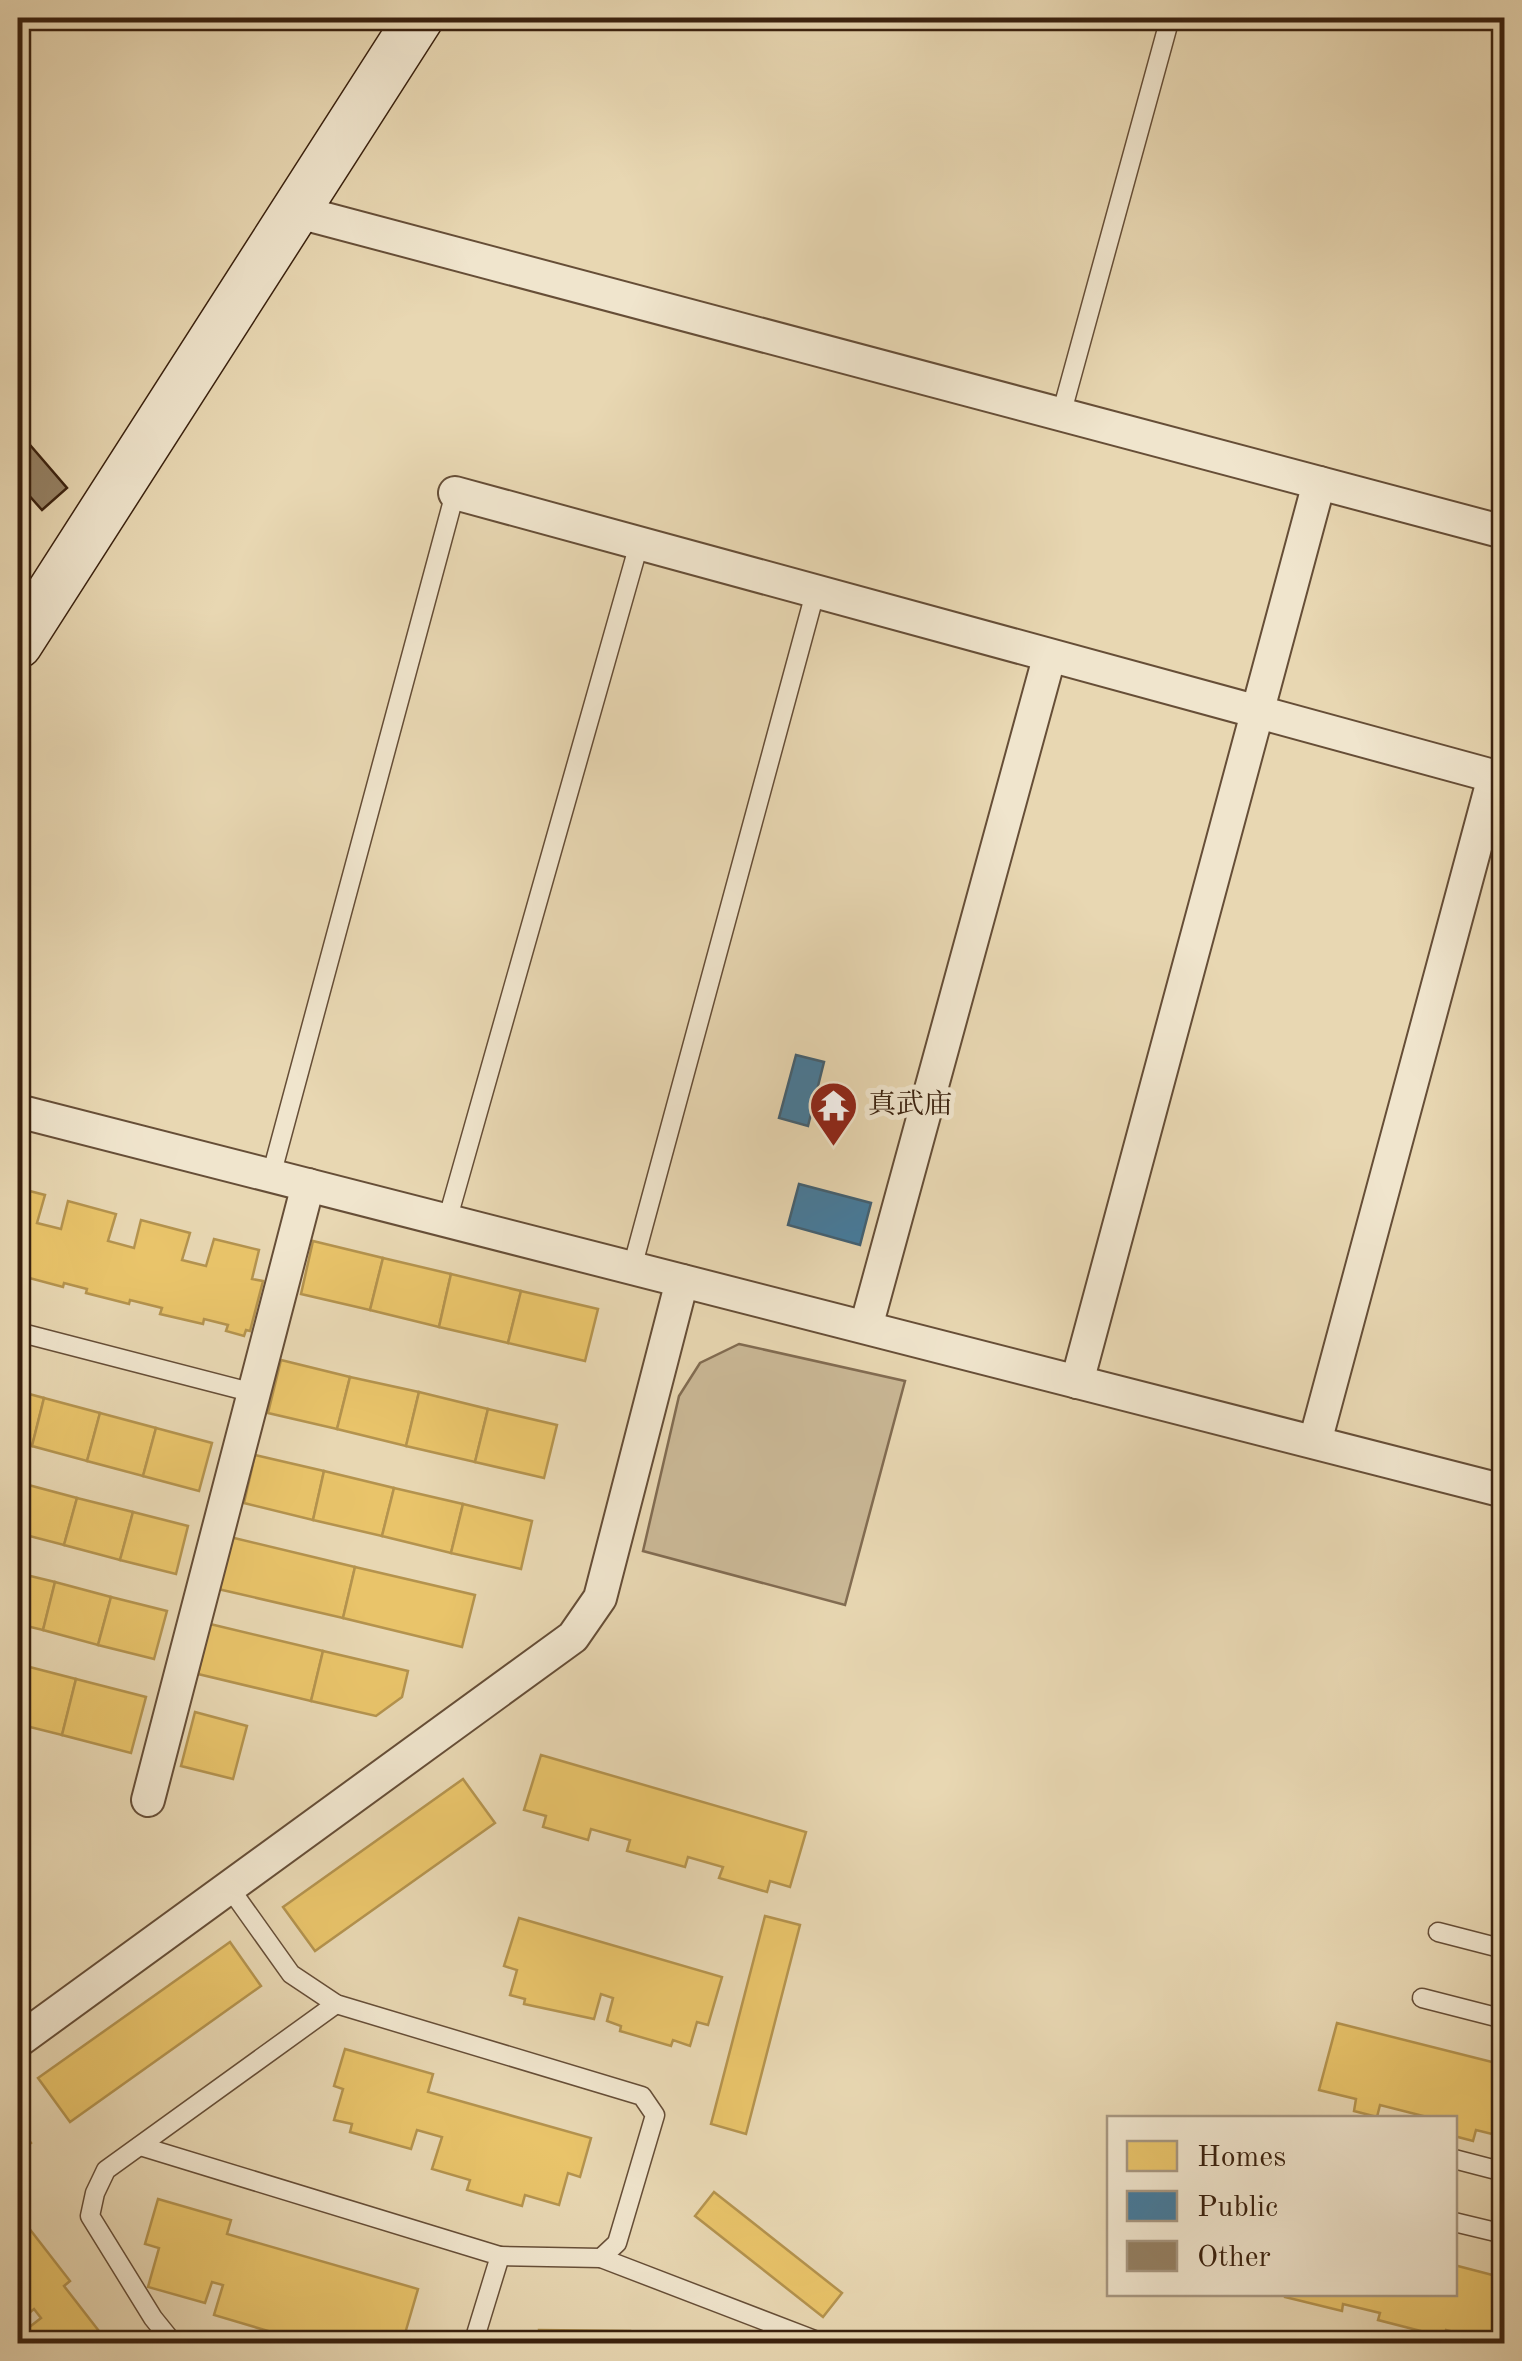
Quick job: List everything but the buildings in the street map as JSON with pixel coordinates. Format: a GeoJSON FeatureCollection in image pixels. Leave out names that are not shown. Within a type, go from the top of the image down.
{"type":"FeatureCollection","features":[{"type":"Feature","properties":{"kind":"street"},"geometry":{"type":"LineString","coordinates":[[18,644],[419,18]]}},
{"type":"Feature","properties":{"kind":"street"},"geometry":{"type":"LineString","coordinates":[[295,211],[1504,532]]}},
{"type":"Feature","properties":{"kind":"street"},"geometry":{"type":"LineString","coordinates":[[1077,1382],[1319,483]]}},
{"type":"Feature","properties":{"kind":"street"},"geometry":{"type":"LineString","coordinates":[[454,494],[1500,778],[1315,1442]]}},
{"type":"Feature","properties":{"kind":"street"},"geometry":{"type":"LineString","coordinates":[[866,1327],[1049,658]]}},
{"type":"Feature","properties":{"kind":"street"},"geometry":{"type":"LineString","coordinates":[[18,1110],[1504,1491]]}},
{"type":"Feature","properties":{"kind":"street"},"geometry":{"type":"LineString","coordinates":[[148,1800],[308,1185]]}},
{"type":"Feature","properties":{"kind":"street"},"geometry":{"type":"LineString","coordinates":[[18,2041],[572,1638],[600,1598],[682,1281]]}},
{"type":"Feature","properties":{"kind":"lane"},"geometry":{"type":"LineString","coordinates":[[1061,414],[1170,18]]}},
{"type":"Feature","properties":{"kind":"lane"},"geometry":{"type":"LineString","coordinates":[[271,1176],[454,494]]}},
{"type":"Feature","properties":{"kind":"lane"},"geometry":{"type":"LineString","coordinates":[[447,1221],[639,544]]}},
{"type":"Feature","properties":{"kind":"lane"},"geometry":{"type":"LineString","coordinates":[[632,1268],[815,592]]}},
{"type":"Feature","properties":{"kind":"lane"},"geometry":{"type":"LineString","coordinates":[[18,1332],[254,1393]]}},
{"type":"Feature","properties":{"kind":"lane"},"geometry":{"type":"LineString","coordinates":[[229,1887],[291,1974],[336,2004],[642,2096],[655,2115],[617,2243],[601,2258]]}},
{"type":"Feature","properties":{"kind":"lane"},"geometry":{"type":"LineString","coordinates":[[1438,1932],[1504,1949]]}},
{"type":"Feature","properties":{"kind":"lane"},"geometry":{"type":"LineString","coordinates":[[1422,1998],[1504,2019]]}},
{"type":"Feature","properties":{"kind":"lane"},"geometry":{"type":"LineString","coordinates":[[174,2344],[153,2318],[90,2216],[95,2193],[106,2170],[336,2004]]}},
{"type":"Feature","properties":{"kind":"lane"},"geometry":{"type":"LineString","coordinates":[[140,2146],[500,2256],[601,2258],[825,2344]]}},
{"type":"Feature","properties":{"kind":"lane"},"geometry":{"type":"LineString","coordinates":[[1457,2160],[1504,2172]]}},
{"type":"Feature","properties":{"kind":"lane"},"geometry":{"type":"LineString","coordinates":[[1457,2223],[1504,2234]]}},
{"type":"Feature","properties":{"kind":"lane"},"geometry":{"type":"LineString","coordinates":[[473,2344],[500,2256]]}},
{"type":"Feature","properties":{"kind":"shaded area"},"geometry":{"type":"Polygon","coordinates":[[[739,1344],[905,1381],[845,1605],[643,1551],[679,1396],[700,1363],[739,1344]]]}},
{"type":"Feature","properties":{"kind":"place","name":"真武庙"},"geometry":{"type":"Point","coordinates":[833,1148]}}]}
